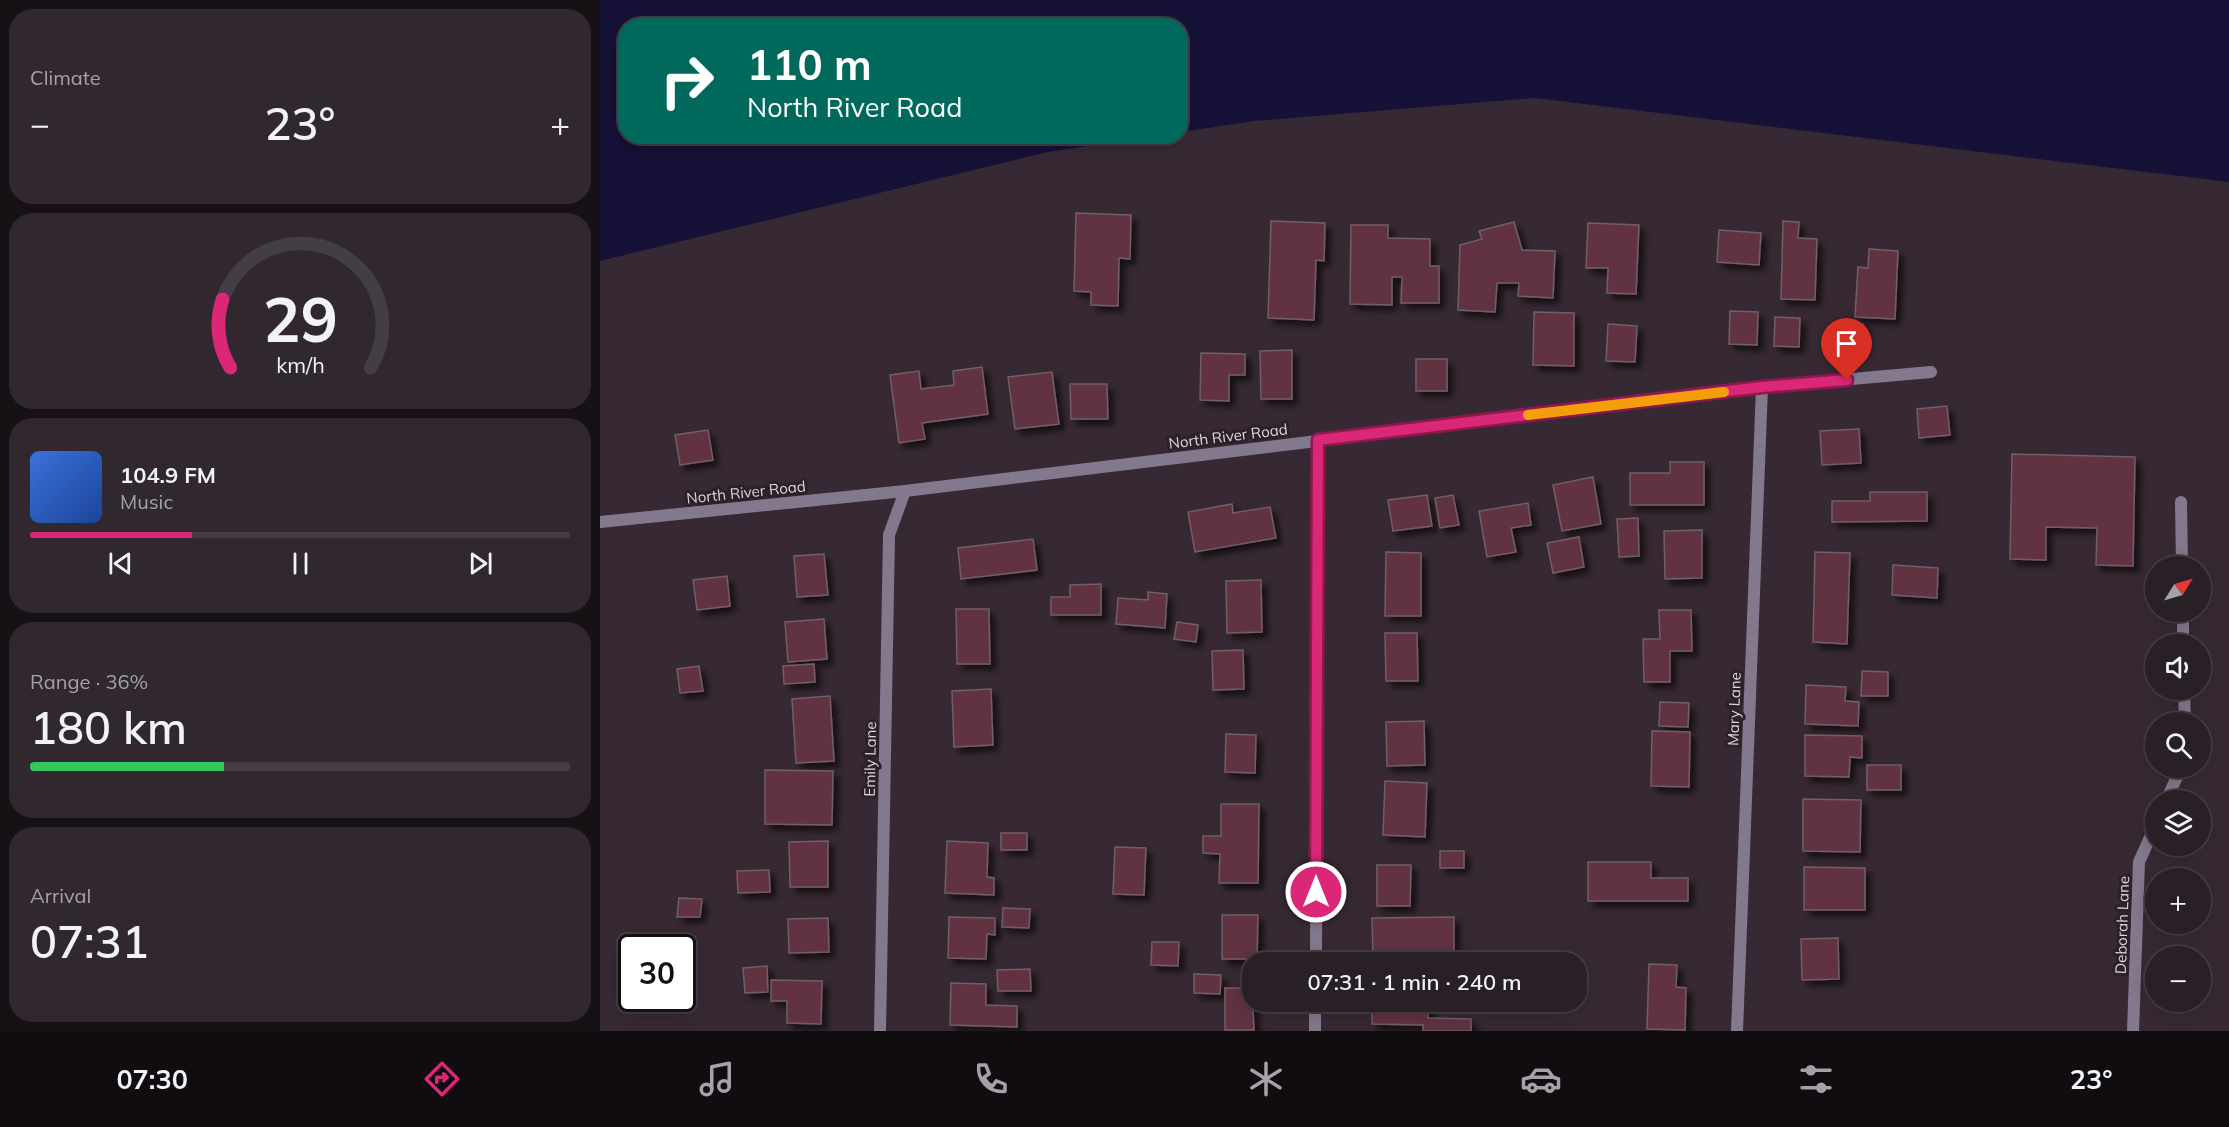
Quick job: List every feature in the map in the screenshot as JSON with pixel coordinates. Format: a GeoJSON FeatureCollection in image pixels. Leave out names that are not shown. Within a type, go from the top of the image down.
{"type":"FeatureCollection","features":[{"type":"Feature","properties":{"kind":"street","name":"North River Road"},"geometry":{"type":"LineString","coordinates":[[600,522],[904,491],[1762,387],[1931,372]]}},
{"type":"Feature","properties":{"kind":"street","name":"Mary Lane"},"geometry":{"type":"LineString","coordinates":[[1737,1031],[1762,387]]}},
{"type":"Feature","properties":{"kind":"street"},"geometry":{"type":"LineString","coordinates":[[1316,952],[1318,440]]}},
{"type":"Feature","properties":{"kind":"street","name":"Emily Lane"},"geometry":{"type":"LineString","coordinates":[[880,1031],[889,535],[904,491]]}},
{"type":"Feature","properties":{"kind":"street"},"geometry":{"type":"LineString","coordinates":[[2181,502],[2182,556]]}},
{"type":"Feature","properties":{"kind":"street","name":"Deborah Lane"},"geometry":{"type":"LineString","coordinates":[[2133,1031],[2139,862],[2145,849]]}},
{"type":"Feature","properties":{"kind":"street"},"geometry":{"type":"LineString","coordinates":[[1315,1012],[1315,1031]]}},
{"type":"Feature","properties":{"kind":"shaded area"},"geometry":{"type":"Polygon","coordinates":[[[600,0],[2229,0],[2229,182],[1535,98],[1254,121],[1188,131],[1188,18],[618,18],[618,144],[1101,144],[1048,152],[600,261],[600,0]]]}},
{"type":"Feature","properties":{"kind":"building"},"geometry":{"type":"Polygon","coordinates":[[[1076,213],[1131,215],[1130,259],[1119,258],[1118,306],[1091,305],[1091,292],[1074,291],[1076,213]]]}},
{"type":"Feature","properties":{"kind":"building"},"geometry":{"type":"Polygon","coordinates":[[[1271,221],[1325,223],[1324,261],[1316,260],[1314,320],[1268,318],[1271,221]]]}},
{"type":"Feature","properties":{"kind":"building"},"geometry":{"type":"Polygon","coordinates":[[[1783,221],[1799,222],[1798,238],[1817,239],[1815,300],[1781,299],[1783,221]]]}},
{"type":"Feature","properties":{"kind":"building"},"geometry":{"type":"Polygon","coordinates":[[[1514,222],[1522,250],[1555,251],[1553,298],[1518,296],[1519,283],[1497,283],[1495,312],[1458,310],[1460,245],[1482,239],[1479,231],[1514,222]]]}},
{"type":"Feature","properties":{"kind":"building"},"geometry":{"type":"Polygon","coordinates":[[[1588,223],[1639,225],[1636,294],[1607,293],[1608,268],[1586,268],[1588,223]]]}},
{"type":"Feature","properties":{"kind":"building"},"geometry":{"type":"Polygon","coordinates":[[[1351,225],[1388,225],[1388,238],[1430,239],[1430,266],[1439,266],[1439,303],[1401,303],[1402,277],[1392,277],[1392,305],[1350,304],[1351,225]]]}},
{"type":"Feature","properties":{"kind":"building"},"geometry":{"type":"Polygon","coordinates":[[[1719,230],[1761,233],[1759,265],[1717,262],[1719,230]]]}},
{"type":"Feature","properties":{"kind":"building"},"geometry":{"type":"Polygon","coordinates":[[[1869,249],[1898,251],[1895,319],[1855,317],[1858,267],[1868,268],[1869,249]]]}},
{"type":"Feature","properties":{"kind":"building"},"geometry":{"type":"Polygon","coordinates":[[[1730,311],[1758,312],[1757,345],[1729,344],[1730,311]]]}},
{"type":"Feature","properties":{"kind":"building"},"geometry":{"type":"Polygon","coordinates":[[[1534,312],[1574,313],[1574,366],[1533,365],[1534,312]]]}},
{"type":"Feature","properties":{"kind":"building"},"geometry":{"type":"Polygon","coordinates":[[[1775,317],[1800,318],[1799,347],[1774,346],[1775,317]]]}},
{"type":"Feature","properties":{"kind":"building"},"geometry":{"type":"Polygon","coordinates":[[[1837,323],[1863,324],[1863,349],[1837,349],[1837,323]]]}},
{"type":"Feature","properties":{"kind":"building"},"geometry":{"type":"Polygon","coordinates":[[[1608,324],[1637,326],[1635,362],[1606,361],[1608,324]]]}},
{"type":"Feature","properties":{"kind":"building"},"geometry":{"type":"Polygon","coordinates":[[[1292,350],[1292,399],[1261,399],[1260,351],[1292,350]]]}},
{"type":"Feature","properties":{"kind":"building"},"geometry":{"type":"Polygon","coordinates":[[[1201,353],[1245,354],[1245,375],[1229,375],[1229,401],[1200,400],[1201,353]]]}},
{"type":"Feature","properties":{"kind":"building"},"geometry":{"type":"Polygon","coordinates":[[[1416,359],[1447,359],[1447,391],[1416,391],[1416,359]]]}},
{"type":"Feature","properties":{"kind":"building"},"geometry":{"type":"Polygon","coordinates":[[[982,367],[988,414],[922,423],[925,439],[899,443],[890,375],[919,371],[921,389],[954,385],[953,371],[982,367]]]}},
{"type":"Feature","properties":{"kind":"building"},"geometry":{"type":"Polygon","coordinates":[[[1052,372],[1059,424],[1015,429],[1008,377],[1052,372]]]}},
{"type":"Feature","properties":{"kind":"building"},"geometry":{"type":"Polygon","coordinates":[[[1070,384],[1107,384],[1108,419],[1071,419],[1070,384]]]}},
{"type":"Feature","properties":{"kind":"building"},"geometry":{"type":"Polygon","coordinates":[[[1947,406],[1950,435],[1919,438],[1917,409],[1947,406]]]}},
{"type":"Feature","properties":{"kind":"building"},"geometry":{"type":"Polygon","coordinates":[[[1859,429],[1861,463],[1822,465],[1820,431],[1859,429]]]}},
{"type":"Feature","properties":{"kind":"building"},"geometry":{"type":"Polygon","coordinates":[[[708,430],[713,460],[680,465],[675,435],[708,430]]]}},
{"type":"Feature","properties":{"kind":"building"},"geometry":{"type":"Polygon","coordinates":[[[2012,454],[2135,457],[2133,566],[2096,565],[2097,528],[2046,527],[2046,560],[2010,559],[2012,454]]]}},
{"type":"Feature","properties":{"kind":"building"},"geometry":{"type":"Polygon","coordinates":[[[1670,462],[1704,462],[1704,505],[1630,505],[1630,473],[1670,473],[1670,462]]]}},
{"type":"Feature","properties":{"kind":"building"},"geometry":{"type":"Polygon","coordinates":[[[1593,477],[1601,524],[1562,531],[1553,485],[1593,477]]]}},
{"type":"Feature","properties":{"kind":"building"},"geometry":{"type":"Polygon","coordinates":[[[1870,492],[1927,492],[1927,521],[1832,522],[1832,501],[1870,501],[1870,492]]]}},
{"type":"Feature","properties":{"kind":"building"},"geometry":{"type":"Polygon","coordinates":[[[1427,495],[1432,526],[1393,531],[1388,500],[1427,495]]]}},
{"type":"Feature","properties":{"kind":"building"},"geometry":{"type":"Polygon","coordinates":[[[1453,495],[1459,525],[1440,528],[1435,498],[1453,495]]]}},
{"type":"Feature","properties":{"kind":"building"},"geometry":{"type":"Polygon","coordinates":[[[1528,503],[1531,525],[1511,528],[1516,552],[1487,557],[1479,511],[1528,503]]]}},
{"type":"Feature","properties":{"kind":"building"},"geometry":{"type":"Polygon","coordinates":[[[1232,504],[1233,513],[1270,507],[1276,538],[1195,552],[1188,512],[1232,504]]]}},
{"type":"Feature","properties":{"kind":"building"},"geometry":{"type":"Polygon","coordinates":[[[1638,518],[1639,556],[1619,557],[1617,519],[1638,518]]]}},
{"type":"Feature","properties":{"kind":"building"},"geometry":{"type":"Polygon","coordinates":[[[1702,530],[1702,578],[1665,579],[1664,531],[1702,530]]]}},
{"type":"Feature","properties":{"kind":"building"},"geometry":{"type":"Polygon","coordinates":[[[1579,537],[1584,567],[1553,573],[1547,543],[1579,537]]]}},
{"type":"Feature","properties":{"kind":"building"},"geometry":{"type":"Polygon","coordinates":[[[1033,539],[1037,570],[961,579],[958,548],[1033,539]]]}},
{"type":"Feature","properties":{"kind":"building"},"geometry":{"type":"Polygon","coordinates":[[[1386,552],[1421,553],[1421,616],[1385,616],[1386,552]]]}},
{"type":"Feature","properties":{"kind":"building"},"geometry":{"type":"Polygon","coordinates":[[[1815,552],[1850,553],[1847,644],[1813,642],[1815,552]]]}},
{"type":"Feature","properties":{"kind":"building"},"geometry":{"type":"Polygon","coordinates":[[[824,554],[828,595],[797,597],[794,556],[824,554]]]}},
{"type":"Feature","properties":{"kind":"building"},"geometry":{"type":"Polygon","coordinates":[[[1893,565],[1938,568],[1937,598],[1892,595],[1893,565]]]}},
{"type":"Feature","properties":{"kind":"building"},"geometry":{"type":"Polygon","coordinates":[[[727,576],[730,606],[697,610],[693,580],[727,576]]]}},
{"type":"Feature","properties":{"kind":"building"},"geometry":{"type":"Polygon","coordinates":[[[1261,580],[1262,632],[1227,633],[1226,581],[1261,580]]]}},
{"type":"Feature","properties":{"kind":"building"},"geometry":{"type":"Polygon","coordinates":[[[1101,584],[1101,615],[1051,615],[1051,597],[1070,597],[1070,585],[1101,584]]]}},
{"type":"Feature","properties":{"kind":"building"},"geometry":{"type":"Polygon","coordinates":[[[1148,592],[1167,594],[1165,628],[1116,624],[1118,598],[1148,600],[1148,592]]]}},
{"type":"Feature","properties":{"kind":"building"},"geometry":{"type":"Polygon","coordinates":[[[956,609],[989,609],[990,664],[957,664],[956,609]]]}},
{"type":"Feature","properties":{"kind":"building"},"geometry":{"type":"Polygon","coordinates":[[[1659,610],[1691,610],[1692,651],[1670,651],[1670,682],[1644,682],[1643,639],[1660,639],[1659,610]]]}},
{"type":"Feature","properties":{"kind":"building"},"geometry":{"type":"Polygon","coordinates":[[[824,619],[827,659],[788,662],[785,622],[824,619]]]}},
{"type":"Feature","properties":{"kind":"building"},"geometry":{"type":"Polygon","coordinates":[[[1177,622],[1198,625],[1196,642],[1174,639],[1177,622]]]}},
{"type":"Feature","properties":{"kind":"building"},"geometry":{"type":"Polygon","coordinates":[[[1385,633],[1417,633],[1418,681],[1386,681],[1385,633]]]}},
{"type":"Feature","properties":{"kind":"building"},"geometry":{"type":"Polygon","coordinates":[[[1243,650],[1244,689],[1213,690],[1212,651],[1243,650]]]}},
{"type":"Feature","properties":{"kind":"building"},"geometry":{"type":"Polygon","coordinates":[[[814,664],[815,682],[784,684],[783,666],[814,664]]]}},
{"type":"Feature","properties":{"kind":"building"},"geometry":{"type":"Polygon","coordinates":[[[699,666],[703,691],[680,693],[677,669],[699,666]]]}},
{"type":"Feature","properties":{"kind":"building"},"geometry":{"type":"Polygon","coordinates":[[[1862,671],[1888,672],[1888,696],[1861,696],[1862,671]]]}},
{"type":"Feature","properties":{"kind":"building"},"geometry":{"type":"Polygon","coordinates":[[[1806,685],[1846,687],[1845,701],[1859,702],[1858,726],[1805,724],[1806,685]]]}},
{"type":"Feature","properties":{"kind":"building"},"geometry":{"type":"Polygon","coordinates":[[[991,689],[993,745],[954,747],[952,691],[991,689]]]}},
{"type":"Feature","properties":{"kind":"building"},"geometry":{"type":"Polygon","coordinates":[[[830,696],[834,761],[796,763],[792,699],[830,696]]]}},
{"type":"Feature","properties":{"kind":"building"},"geometry":{"type":"Polygon","coordinates":[[[1660,702],[1689,703],[1688,727],[1659,726],[1660,702]]]}},
{"type":"Feature","properties":{"kind":"building"},"geometry":{"type":"Polygon","coordinates":[[[1424,721],[1425,765],[1387,766],[1386,722],[1424,721]]]}},
{"type":"Feature","properties":{"kind":"building"},"geometry":{"type":"Polygon","coordinates":[[[1652,731],[1690,732],[1689,787],[1651,786],[1652,731]]]}},
{"type":"Feature","properties":{"kind":"building"},"geometry":{"type":"Polygon","coordinates":[[[1226,734],[1256,735],[1255,773],[1225,772],[1226,734]]]}},
{"type":"Feature","properties":{"kind":"building"},"geometry":{"type":"Polygon","coordinates":[[[1805,735],[1862,736],[1862,758],[1850,757],[1849,777],[1805,776],[1805,735]]]}},
{"type":"Feature","properties":{"kind":"building"},"geometry":{"type":"Polygon","coordinates":[[[1867,765],[1901,765],[1901,790],[1867,790],[1867,765]]]}},
{"type":"Feature","properties":{"kind":"building"},"geometry":{"type":"Polygon","coordinates":[[[765,770],[833,771],[832,825],[765,824],[765,770]]]}},
{"type":"Feature","properties":{"kind":"building"},"geometry":{"type":"Polygon","coordinates":[[[1385,781],[1427,783],[1425,837],[1383,835],[1385,781]]]}},
{"type":"Feature","properties":{"kind":"building"},"geometry":{"type":"Polygon","coordinates":[[[1803,799],[1861,800],[1860,852],[1803,851],[1803,799]]]}},
{"type":"Feature","properties":{"kind":"building"},"geometry":{"type":"Polygon","coordinates":[[[1221,804],[1259,804],[1258,883],[1219,883],[1220,854],[1203,853],[1203,836],[1221,836],[1221,804]]]}},
{"type":"Feature","properties":{"kind":"building"},"geometry":{"type":"Polygon","coordinates":[[[1001,833],[1027,833],[1027,850],[1001,850],[1001,833]]]}},
{"type":"Feature","properties":{"kind":"building"},"geometry":{"type":"Polygon","coordinates":[[[828,841],[828,887],[790,887],[789,842],[828,841]]]}},
{"type":"Feature","properties":{"kind":"building"},"geometry":{"type":"Polygon","coordinates":[[[947,841],[988,843],[987,877],[994,878],[994,895],[945,893],[947,841]]]}},
{"type":"Feature","properties":{"kind":"building"},"geometry":{"type":"Polygon","coordinates":[[[1115,847],[1146,848],[1144,895],[1113,894],[1115,847]]]}},
{"type":"Feature","properties":{"kind":"building"},"geometry":{"type":"Polygon","coordinates":[[[1440,851],[1464,851],[1464,868],[1440,868],[1440,851]]]}},
{"type":"Feature","properties":{"kind":"building"},"geometry":{"type":"Polygon","coordinates":[[[1588,862],[1651,862],[1651,878],[1688,878],[1688,901],[1588,901],[1588,862]]]}},
{"type":"Feature","properties":{"kind":"building"},"geometry":{"type":"Polygon","coordinates":[[[1377,865],[1411,865],[1410,906],[1377,906],[1377,865]]]}},
{"type":"Feature","properties":{"kind":"building"},"geometry":{"type":"Polygon","coordinates":[[[1804,867],[1865,868],[1865,910],[1804,910],[1804,867]]]}},
{"type":"Feature","properties":{"kind":"building"},"geometry":{"type":"Polygon","coordinates":[[[769,870],[770,892],[738,893],[737,871],[769,870]]]}},
{"type":"Feature","properties":{"kind":"building"},"geometry":{"type":"Polygon","coordinates":[[[679,898],[702,899],[700,917],[677,917],[679,898]]]}},
{"type":"Feature","properties":{"kind":"building"},"geometry":{"type":"Polygon","coordinates":[[[1003,908],[1030,909],[1029,928],[1002,927],[1003,908]]]}},
{"type":"Feature","properties":{"kind":"building"},"geometry":{"type":"Polygon","coordinates":[[[1222,915],[1258,915],[1257,952],[1242,952],[1242,959],[1222,959],[1222,915]]]}},
{"type":"Feature","properties":{"kind":"building"},"geometry":{"type":"Polygon","coordinates":[[[949,917],[995,918],[995,935],[987,934],[986,959],[948,958],[949,917]]]}},
{"type":"Feature","properties":{"kind":"building"},"geometry":{"type":"Polygon","coordinates":[[[1454,917],[1454,951],[1373,952],[1372,918],[1454,917]]]}},
{"type":"Feature","properties":{"kind":"building"},"geometry":{"type":"Polygon","coordinates":[[[828,918],[829,952],[789,953],[788,919],[828,918]]]}},
{"type":"Feature","properties":{"kind":"building"},"geometry":{"type":"Polygon","coordinates":[[[1838,938],[1839,979],[1802,980],[1801,939],[1838,938]]]}},
{"type":"Feature","properties":{"kind":"building"},"geometry":{"type":"Polygon","coordinates":[[[1152,942],[1179,942],[1178,966],[1151,965],[1152,942]]]}},
{"type":"Feature","properties":{"kind":"building"},"geometry":{"type":"Polygon","coordinates":[[[1649,964],[1677,965],[1676,987],[1686,988],[1685,1030],[1647,1029],[1649,964]]]}},
{"type":"Feature","properties":{"kind":"building"},"geometry":{"type":"Polygon","coordinates":[[[767,966],[768,992],[745,993],[743,968],[767,966]]]}},
{"type":"Feature","properties":{"kind":"building"},"geometry":{"type":"Polygon","coordinates":[[[1030,969],[1031,991],[998,991],[997,970],[1030,969]]]}},
{"type":"Feature","properties":{"kind":"building"},"geometry":{"type":"Polygon","coordinates":[[[1194,974],[1221,975],[1220,994],[1194,993],[1194,974]]]}},
{"type":"Feature","properties":{"kind":"building"},"geometry":{"type":"Polygon","coordinates":[[[771,980],[822,981],[821,1024],[787,1023],[787,1001],[771,1001],[771,980]]]}},
{"type":"Feature","properties":{"kind":"building"},"geometry":{"type":"Polygon","coordinates":[[[951,983],[986,984],[986,1005],[1017,1006],[1017,1027],[950,1025],[951,983]]]}},
{"type":"Feature","properties":{"kind":"building"},"geometry":{"type":"Polygon","coordinates":[[[1225,988],[1242,988],[1242,1012],[1253,1012],[1254,1030],[1225,1030],[1225,988]]]}},
{"type":"Feature","properties":{"kind":"building"},"geometry":{"type":"Polygon","coordinates":[[[1372,1012],[1428,1012],[1428,1018],[1471,1019],[1471,1031],[1423,1031],[1423,1025],[1372,1024],[1372,1012]]]}},
{"type":"Feature","properties":{"kind":"slow traffic"},"geometry":{"type":"LineString","coordinates":[[1528,415],[1724,392]]}},
{"type":"Feature","properties":{"kind":"route"},"geometry":{"type":"LineString","coordinates":[[1316,892],[1318,440],[1762,387],[1847,380]]}}]}
